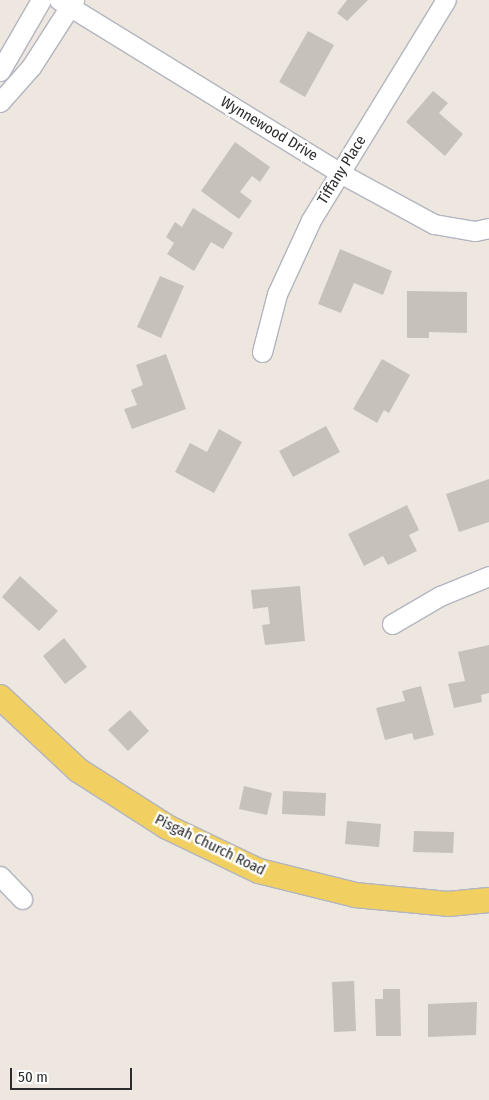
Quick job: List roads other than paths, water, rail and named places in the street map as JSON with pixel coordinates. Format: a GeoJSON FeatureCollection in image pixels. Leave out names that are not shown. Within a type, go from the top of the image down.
{"type":"FeatureCollection","features":[{"type":"Feature","properties":{"kind":"main road","name":"Pisgah Church Road"},"geometry":{"type":"LineString","coordinates":[[0,697],[78,770],[167,827],[259,871],[355,894],[448,904],[489,900]]}},
{"type":"Feature","properties":{"kind":"street"},"geometry":{"type":"LineString","coordinates":[[0,71],[41,0]]}},
{"type":"Feature","properties":{"kind":"street","name":"Tiffany Place"},"geometry":{"type":"LineString","coordinates":[[262,352],[277,294],[311,220],[446,0]]}},
{"type":"Feature","properties":{"kind":"street"},"geometry":{"type":"LineString","coordinates":[[0,102],[30,67],[67,2]]}},
{"type":"Feature","properties":{"kind":"street","name":"Wynnewood Drive"},"geometry":{"type":"LineString","coordinates":[[67,2],[340,172],[434,224],[474,231],[489,228]]}},
{"type":"Feature","properties":{"kind":"street"},"geometry":{"type":"LineString","coordinates":[[392,624],[440,596],[489,576]]}},
{"type":"Feature","properties":{"kind":"street"},"geometry":{"type":"LineString","coordinates":[[0,876],[22,899]]}}]}
